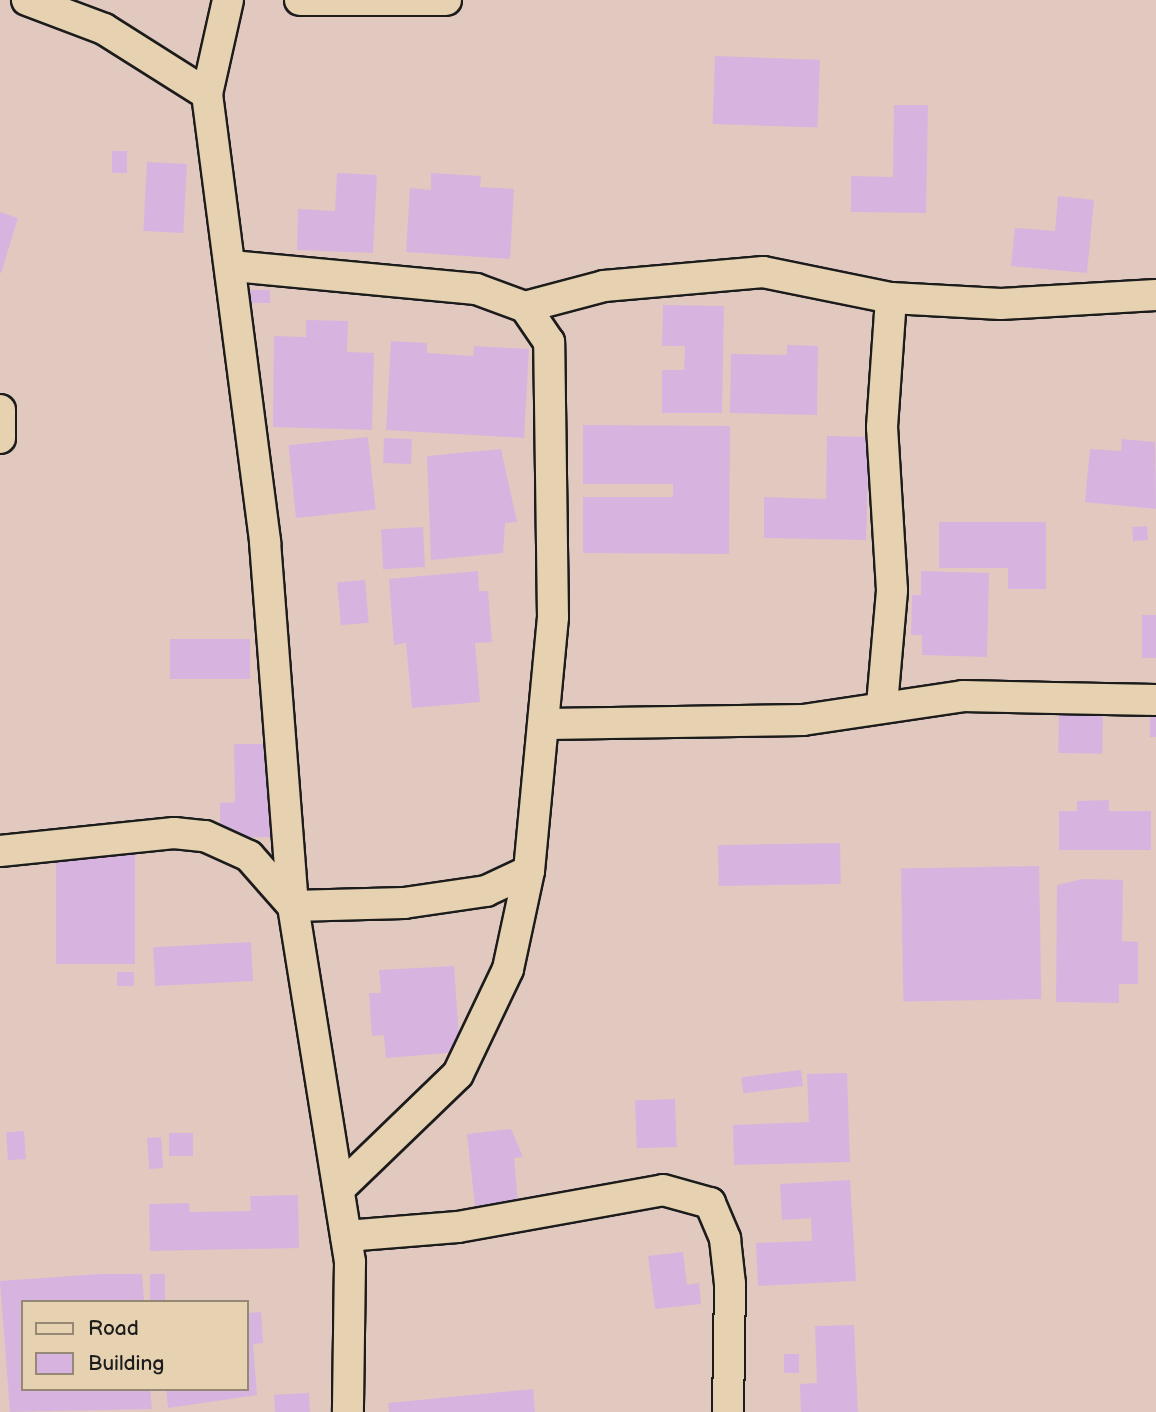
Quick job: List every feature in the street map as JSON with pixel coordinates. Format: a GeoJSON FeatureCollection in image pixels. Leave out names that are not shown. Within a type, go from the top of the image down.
{"type":"FeatureCollection","features":[{"type":"Feature","properties":{"kind":"street"},"geometry":{"type":"LineString","coordinates":[[27,0],[104,29],[207,94]]}},
{"type":"Feature","properties":{"kind":"street"},"geometry":{"type":"LineString","coordinates":[[228,0],[207,94],[265,542],[293,906],[346,1236],[348,1412]]}},
{"type":"Feature","properties":{"kind":"street"},"geometry":{"type":"LineString","coordinates":[[300,0],[446,0]]}},
{"type":"Feature","properties":{"kind":"street"},"geometry":{"type":"LineString","coordinates":[[231,266],[476,289],[525,307],[604,286],[763,272],[891,298],[1001,304],[1156,295]]}},
{"type":"Feature","properties":{"kind":"street"},"geometry":{"type":"LineString","coordinates":[[882,705],[892,590],[881,427],[891,298]]}},
{"type":"Feature","properties":{"kind":"street"},"geometry":{"type":"LineString","coordinates":[[339,1189],[458,1074],[508,968],[529,871],[547,724],[554,382],[549,342],[525,307]]}},
{"type":"Feature","properties":{"kind":"street"},"geometry":{"type":"LineString","coordinates":[[0,410],[0,438]]}},
{"type":"Feature","properties":{"kind":"street"},"geometry":{"type":"LineString","coordinates":[[547,724],[803,720],[882,705],[963,696],[1156,700]]}},
{"type":"Feature","properties":{"kind":"street"},"geometry":{"type":"LineString","coordinates":[[0,851],[174,833],[205,836],[248,856],[293,906]]}},
{"type":"Feature","properties":{"kind":"street"},"geometry":{"type":"LineString","coordinates":[[293,906],[418,901],[486,891],[529,871]]}},
{"type":"Feature","properties":{"kind":"street"},"geometry":{"type":"LineString","coordinates":[[346,1236],[458,1227],[663,1190],[710,1203],[725,1239],[730,1284],[728,1412]]}},
{"type":"Feature","properties":{"kind":"building"},"geometry":{"type":"Polygon","coordinates":[[[715,56],[820,60],[818,128],[713,124],[715,56]]]}},
{"type":"Feature","properties":{"kind":"building"},"geometry":{"type":"Polygon","coordinates":[[[894,105],[928,105],[926,213],[851,212],[851,176],[893,177],[894,105]]]}},
{"type":"Feature","properties":{"kind":"building"},"geometry":{"type":"Polygon","coordinates":[[[112,151],[127,151],[127,173],[112,173],[112,151]]]}},
{"type":"Feature","properties":{"kind":"building"},"geometry":{"type":"Polygon","coordinates":[[[147,162],[187,164],[183,233],[143,231],[147,162]]]}},
{"type":"Feature","properties":{"kind":"building"},"geometry":{"type":"Polygon","coordinates":[[[337,173],[377,175],[373,253],[297,250],[298,209],[335,211],[337,173]]]}},
{"type":"Feature","properties":{"kind":"building"},"geometry":{"type":"Polygon","coordinates":[[[431,173],[481,176],[480,187],[514,189],[510,259],[406,252],[410,188],[431,190],[431,173]]]}},
{"type":"Feature","properties":{"kind":"building"},"geometry":{"type":"Polygon","coordinates":[[[1058,196],[1094,200],[1087,273],[1011,266],[1015,228],[1055,231],[1058,196]]]}},
{"type":"Feature","properties":{"kind":"building"},"geometry":{"type":"Polygon","coordinates":[[[0,212],[18,218],[1,273],[0,273],[0,212]]]}},
{"type":"Feature","properties":{"kind":"building"},"geometry":{"type":"Polygon","coordinates":[[[247,290],[270,290],[270,303],[247,303],[247,290]]]}},
{"type":"Feature","properties":{"kind":"building"},"geometry":{"type":"Polygon","coordinates":[[[663,305],[724,306],[722,413],[662,413],[662,370],[684,370],[685,346],[662,346],[663,305]]]}},
{"type":"Feature","properties":{"kind":"building"},"geometry":{"type":"Polygon","coordinates":[[[306,320],[348,321],[347,352],[374,353],[372,430],[273,427],[274,336],[306,337],[306,320]]]}},
{"type":"Feature","properties":{"kind":"building"},"geometry":{"type":"Polygon","coordinates":[[[391,341],[427,343],[427,353],[473,356],[474,346],[529,349],[524,438],[386,430],[391,341]]]}},
{"type":"Feature","properties":{"kind":"building"},"geometry":{"type":"Polygon","coordinates":[[[787,345],[818,346],[817,415],[730,413],[731,354],[787,355],[787,345]]]}},
{"type":"Feature","properties":{"kind":"building"},"geometry":{"type":"Polygon","coordinates":[[[583,425],[730,426],[729,554],[583,553],[583,497],[673,497],[673,484],[583,484],[583,425]]]}},
{"type":"Feature","properties":{"kind":"building"},"geometry":{"type":"Polygon","coordinates":[[[827,436],[869,437],[866,540],[764,538],[764,497],[826,499],[827,436]]]}},
{"type":"Feature","properties":{"kind":"building"},"geometry":{"type":"Polygon","coordinates":[[[368,437],[376,510],[296,518],[288,445],[368,437]]]}},
{"type":"Feature","properties":{"kind":"building"},"geometry":{"type":"Polygon","coordinates":[[[384,438],[412,439],[411,464],[383,463],[384,438]]]}},
{"type":"Feature","properties":{"kind":"building"},"geometry":{"type":"Polygon","coordinates":[[[1122,439],[1155,442],[1156,509],[1085,502],[1090,449],[1121,451],[1122,439]]]}},
{"type":"Feature","properties":{"kind":"building"},"geometry":{"type":"Polygon","coordinates":[[[501,449],[517,522],[505,523],[503,553],[431,560],[427,456],[501,449]]]}},
{"type":"Feature","properties":{"kind":"building"},"geometry":{"type":"Polygon","coordinates":[[[939,522],[1046,522],[1046,589],[1008,589],[1008,568],[939,568],[939,522]]]}},
{"type":"Feature","properties":{"kind":"building"},"geometry":{"type":"Polygon","coordinates":[[[1147,526],[1148,540],[1133,541],[1132,527],[1147,526]]]}},
{"type":"Feature","properties":{"kind":"building"},"geometry":{"type":"Polygon","coordinates":[[[423,527],[425,567],[383,569],[381,529],[423,527]]]}},
{"type":"Feature","properties":{"kind":"building"},"geometry":{"type":"Polygon","coordinates":[[[478,571],[479,591],[488,591],[492,642],[475,643],[480,702],[412,708],[406,643],[394,645],[389,579],[478,571]]]}},
{"type":"Feature","properties":{"kind":"building"},"geometry":{"type":"Polygon","coordinates":[[[921,571],[989,573],[987,657],[922,655],[922,635],[911,635],[912,595],[921,595],[921,571]]]}},
{"type":"Feature","properties":{"kind":"building"},"geometry":{"type":"Polygon","coordinates":[[[365,580],[369,623],[341,625],[337,582],[365,580]]]}},
{"type":"Feature","properties":{"kind":"building"},"geometry":{"type":"Polygon","coordinates":[[[1142,615],[1156,615],[1156,658],[1142,658],[1142,615]]]}},
{"type":"Feature","properties":{"kind":"building"},"geometry":{"type":"Polygon","coordinates":[[[170,639],[250,639],[250,679],[170,679],[170,639]]]}},
{"type":"Feature","properties":{"kind":"building"},"geometry":{"type":"Polygon","coordinates":[[[1059,711],[1103,712],[1102,754],[1058,753],[1059,711]]]}},
{"type":"Feature","properties":{"kind":"building"},"geometry":{"type":"Polygon","coordinates":[[[1150,717],[1156,717],[1156,737],[1150,737],[1150,717]]]}},
{"type":"Feature","properties":{"kind":"building"},"geometry":{"type":"Polygon","coordinates":[[[234,744],[271,744],[272,837],[220,838],[220,803],[235,802],[234,744]]]}},
{"type":"Feature","properties":{"kind":"building"},"geometry":{"type":"Polygon","coordinates":[[[1109,800],[1109,811],[1151,811],[1151,850],[1059,850],[1059,811],[1077,811],[1077,801],[1109,800]]]}},
{"type":"Feature","properties":{"kind":"building"},"geometry":{"type":"Polygon","coordinates":[[[840,843],[841,884],[719,886],[718,845],[840,843]]]}},
{"type":"Feature","properties":{"kind":"building"},"geometry":{"type":"Polygon","coordinates":[[[56,853],[135,853],[135,964],[56,964],[56,853]]]}},
{"type":"Feature","properties":{"kind":"building"},"geometry":{"type":"Polygon","coordinates":[[[1039,866],[1041,999],[903,1001],[901,868],[1039,866]]]}},
{"type":"Feature","properties":{"kind":"building"},"geometry":{"type":"Polygon","coordinates":[[[1083,879],[1123,880],[1122,941],[1138,942],[1138,984],[1119,984],[1119,1003],[1056,1002],[1057,885],[1083,879]]]}},
{"type":"Feature","properties":{"kind":"building"},"geometry":{"type":"Polygon","coordinates":[[[251,942],[253,981],[155,986],[153,947],[251,942]]]}},
{"type":"Feature","properties":{"kind":"building"},"geometry":{"type":"Polygon","coordinates":[[[454,966],[460,1052],[386,1058],[384,1035],[372,1036],[369,993],[381,993],[379,970],[454,966]]]}},
{"type":"Feature","properties":{"kind":"building"},"geometry":{"type":"Polygon","coordinates":[[[117,972],[134,972],[134,986],[117,986],[117,972]]]}},
{"type":"Feature","properties":{"kind":"building"},"geometry":{"type":"Polygon","coordinates":[[[801,1070],[803,1086],[743,1093],[741,1077],[801,1070]]]}},
{"type":"Feature","properties":{"kind":"building"},"geometry":{"type":"Polygon","coordinates":[[[847,1073],[850,1162],[734,1165],[733,1125],[809,1122],[807,1074],[847,1073]]]}},
{"type":"Feature","properties":{"kind":"building"},"geometry":{"type":"Polygon","coordinates":[[[675,1099],[677,1147],[637,1148],[635,1100],[675,1099]]]}},
{"type":"Feature","properties":{"kind":"building"},"geometry":{"type":"Polygon","coordinates":[[[511,1129],[523,1157],[514,1158],[518,1202],[475,1206],[467,1134],[511,1129]]]}},
{"type":"Feature","properties":{"kind":"building"},"geometry":{"type":"Polygon","coordinates":[[[24,1131],[26,1159],[8,1160],[6,1132],[24,1131]]]}},
{"type":"Feature","properties":{"kind":"building"},"geometry":{"type":"Polygon","coordinates":[[[169,1133],[193,1133],[193,1156],[169,1156],[169,1133]]]}},
{"type":"Feature","properties":{"kind":"building"},"geometry":{"type":"Polygon","coordinates":[[[161,1137],[163,1168],[149,1169],[147,1138],[161,1137]]]}},
{"type":"Feature","properties":{"kind":"building"},"geometry":{"type":"Polygon","coordinates":[[[850,1180],[856,1281],[758,1286],[756,1243],[812,1241],[811,1218],[782,1220],[780,1184],[850,1180]]]}},
{"type":"Feature","properties":{"kind":"building"},"geometry":{"type":"Polygon","coordinates":[[[298,1195],[299,1248],[150,1251],[149,1204],[189,1203],[190,1212],[251,1211],[250,1196],[298,1195]]]}},
{"type":"Feature","properties":{"kind":"building"},"geometry":{"type":"Polygon","coordinates":[[[683,1252],[687,1285],[699,1283],[701,1304],[655,1309],[648,1256],[683,1252]]]}},
{"type":"Feature","properties":{"kind":"building"},"geometry":{"type":"Polygon","coordinates":[[[99,1274],[142,1274],[144,1300],[21,1300],[21,1391],[150,1391],[152,1409],[10,1412],[0,1281],[99,1274]]]}},
{"type":"Feature","properties":{"kind":"building"},"geometry":{"type":"Polygon","coordinates":[[[150,1274],[165,1274],[165,1300],[150,1300],[150,1274]]]}},
{"type":"Feature","properties":{"kind":"building"},"geometry":{"type":"Polygon","coordinates":[[[261,1312],[263,1343],[253,1344],[257,1395],[168,1408],[166,1391],[248,1391],[248,1313],[261,1312]]]}},
{"type":"Feature","properties":{"kind":"building"},"geometry":{"type":"Polygon","coordinates":[[[854,1325],[858,1412],[801,1412],[800,1384],[817,1383],[815,1326],[854,1325]]]}},
{"type":"Feature","properties":{"kind":"building"},"geometry":{"type":"Polygon","coordinates":[[[784,1354],[799,1354],[799,1373],[784,1373],[784,1354]]]}},
{"type":"Feature","properties":{"kind":"building"},"geometry":{"type":"Polygon","coordinates":[[[533,1389],[535,1412],[389,1412],[388,1403],[533,1389]]]}},
{"type":"Feature","properties":{"kind":"building"},"geometry":{"type":"Polygon","coordinates":[[[309,1393],[310,1412],[275,1412],[274,1395],[309,1393]]]}}]}
